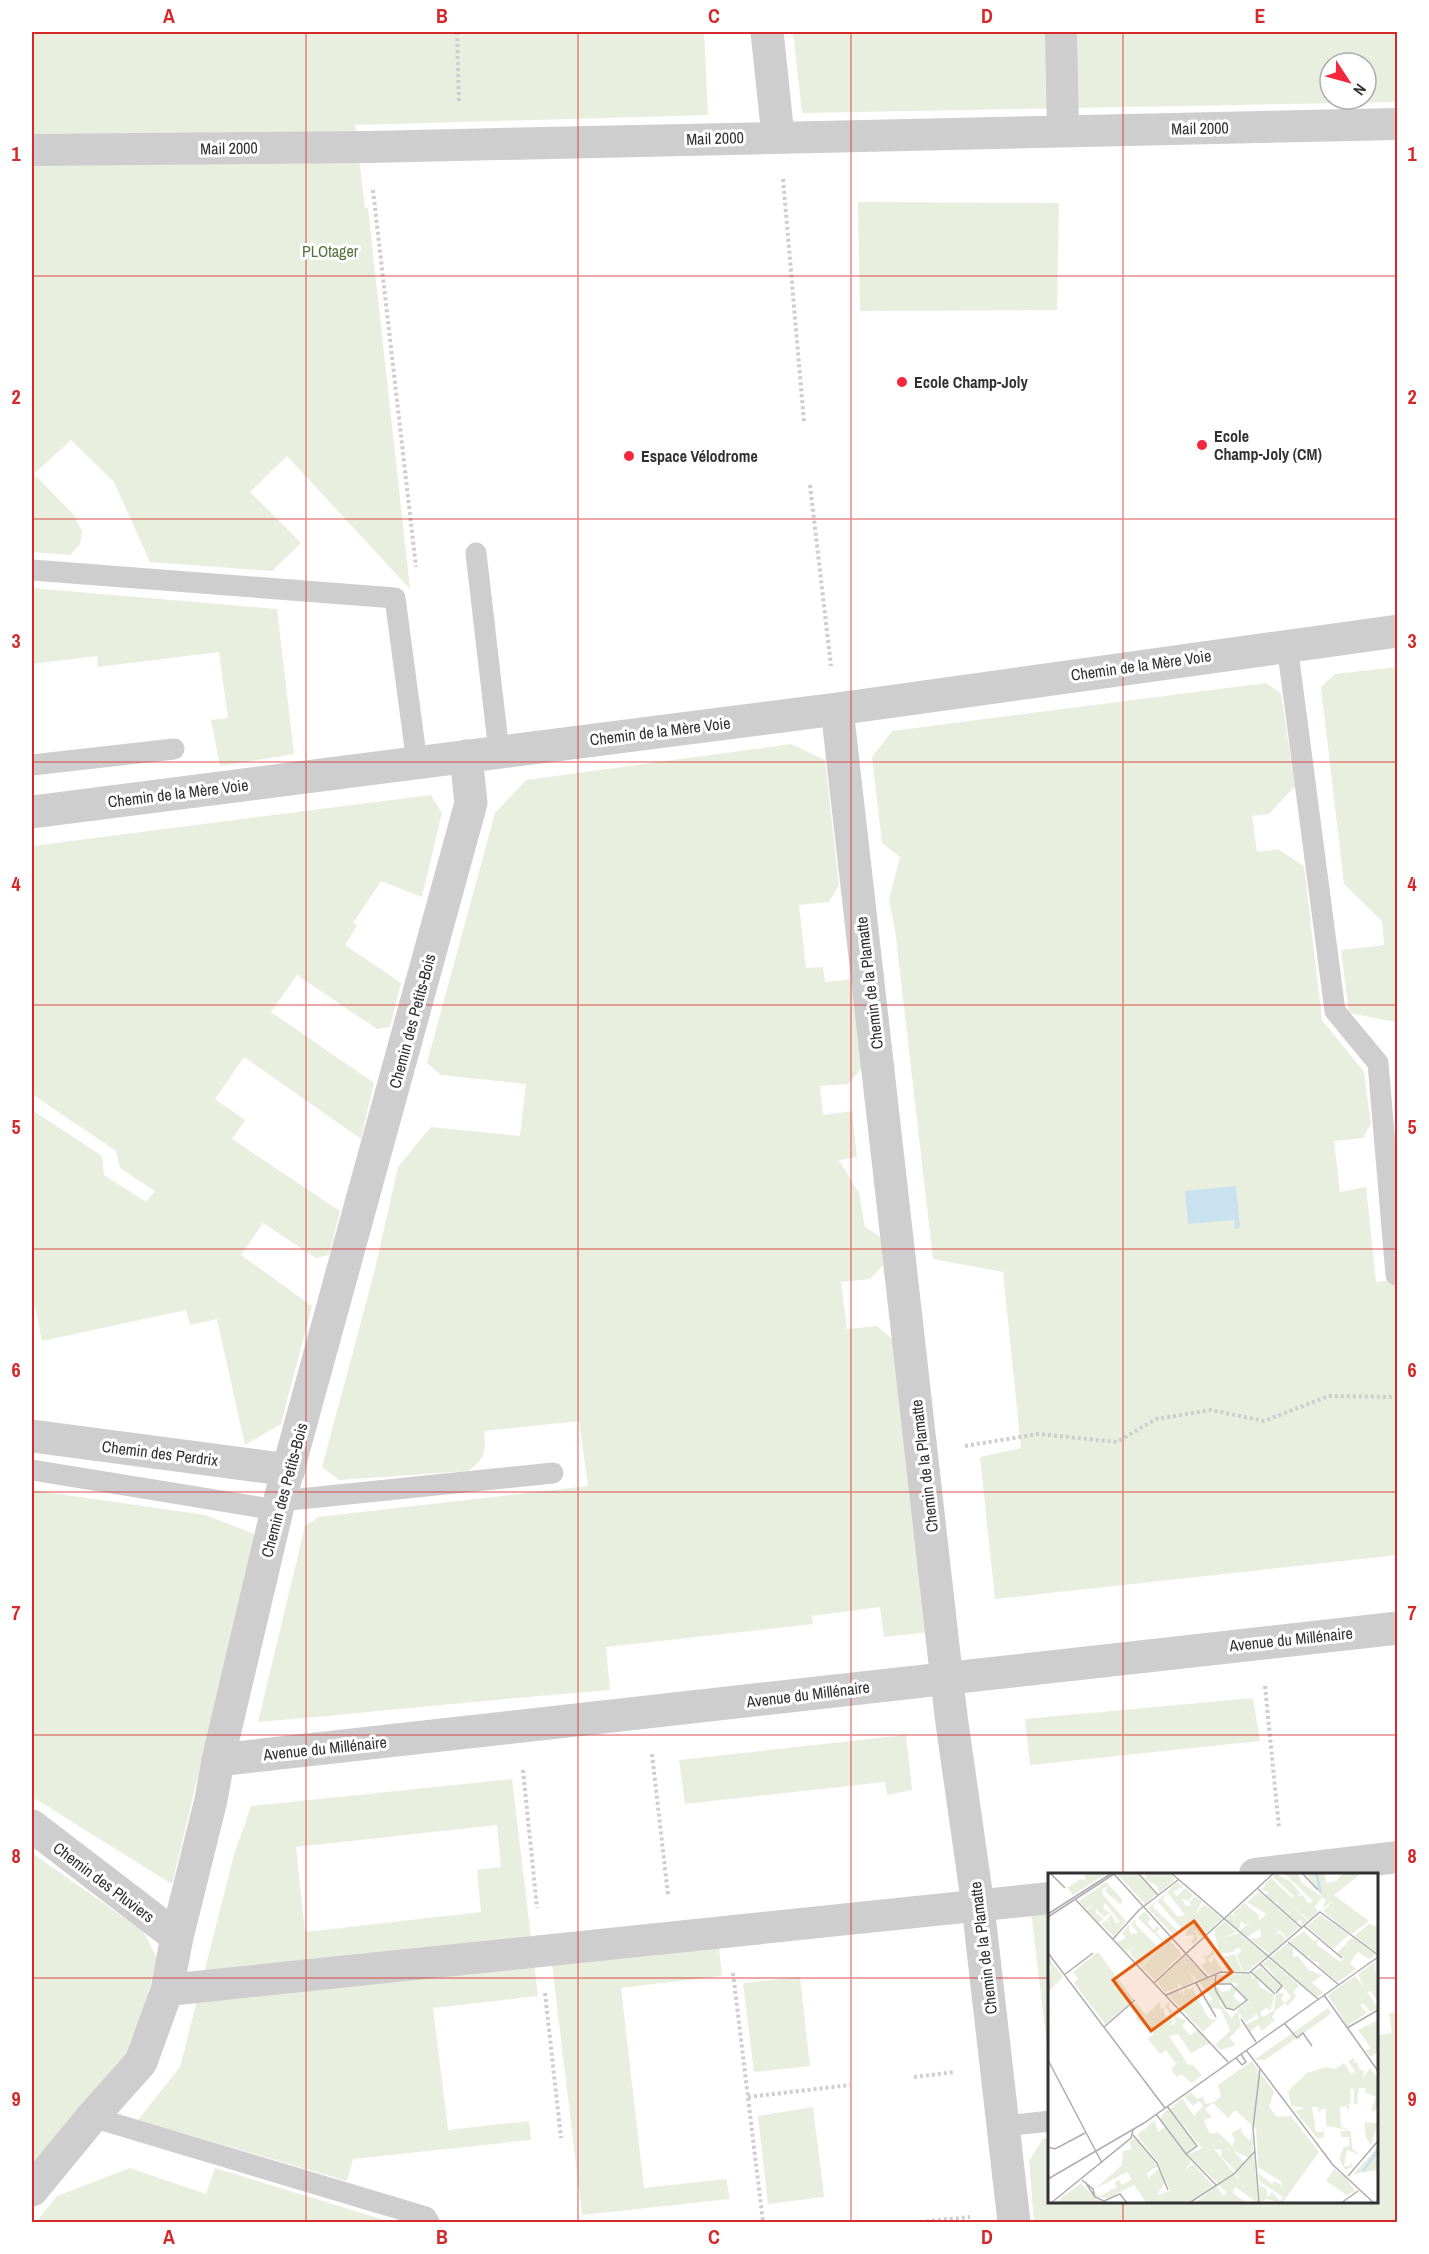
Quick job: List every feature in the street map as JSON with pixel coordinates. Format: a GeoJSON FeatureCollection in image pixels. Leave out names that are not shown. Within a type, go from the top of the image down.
{"type":"FeatureCollection","features":[{"type":"Feature","properties":{"kind":"street"},"geometry":{"type":"LineString","coordinates":[[767,32],[777,136]]}},
{"type":"Feature","properties":{"kind":"street"},"geometry":{"type":"LineString","coordinates":[[1061,32],[1063,130]]}},
{"type":"Feature","properties":{"kind":"street","name":"Mail 2000"},"geometry":{"type":"LineString","coordinates":[[32,150],[368,147],[777,136],[1398,124]]}},
{"type":"Feature","properties":{"kind":"street","name":"Chemin de la Mère Voie"},"geometry":{"type":"LineString","coordinates":[[32,812],[417,763],[437,758],[837,709],[1398,631]]}},
{"type":"Feature","properties":{"kind":"street","name":"Chemin de la Plamatte"},"geometry":{"type":"LineString","coordinates":[[837,709],[951,1716],[978,1906],[1014,2223]]}},
{"type":"Feature","properties":{"kind":"street","name":"Chemin des Petits-Bois"},"geometry":{"type":"LineString","coordinates":[[32,2190],[141,2062],[167,1990],[177,1937],[211,1800],[218,1760],[282,1494],[471,803],[466,756]]}},
{"type":"Feature","properties":{"kind":"street","name":"Chemin des Perdrix"},"geometry":{"type":"LineString","coordinates":[[32,1436],[282,1494]]}},
{"type":"Feature","properties":{"kind":"street","name":"Avenue du Millénaire"},"geometry":{"type":"LineString","coordinates":[[218,1760],[1398,1628]]}},
{"type":"Feature","properties":{"kind":"street","name":"Chemin des Pluviers"},"geometry":{"type":"LineString","coordinates":[[32,1826],[177,1937]]}},
{"type":"Feature","properties":{"kind":"street"},"geometry":{"type":"LineString","coordinates":[[1270,1873],[1398,1857]]}},
{"type":"Feature","properties":{"kind":"street"},"geometry":{"type":"LineString","coordinates":[[167,1990],[1048,1898]]}},
{"type":"Feature","properties":{"kind":"lane"},"geometry":{"type":"LineString","coordinates":[[476,553],[499,752]]}},
{"type":"Feature","properties":{"kind":"lane"},"geometry":{"type":"LineString","coordinates":[[32,570],[395,598],[417,763]]}},
{"type":"Feature","properties":{"kind":"lane"},"geometry":{"type":"LineString","coordinates":[[1287,645],[1321,889],[1335,1011],[1378,1063],[1396,1275]]}},
{"type":"Feature","properties":{"kind":"lane"},"geometry":{"type":"LineString","coordinates":[[32,765],[174,749]]}},
{"type":"Feature","properties":{"kind":"lane"},"geometry":{"type":"LineString","coordinates":[[32,1470],[282,1494],[553,1473]]}},
{"type":"Feature","properties":{"kind":"lane"},"geometry":{"type":"LineString","coordinates":[[92,2117],[426,2217],[429,2223]]}},
{"type":"Feature","properties":{"kind":"lane"},"geometry":{"type":"LineString","coordinates":[[1004,2126],[1048,2121]]}},
{"type":"Feature","properties":{"kind":"path"},"geometry":{"type":"LineString","coordinates":[[457,32],[460,144]]}},
{"type":"Feature","properties":{"kind":"path"},"geometry":{"type":"LineString","coordinates":[[777,136],[785,191],[804,422]]}},
{"type":"Feature","properties":{"kind":"path"},"geometry":{"type":"LineString","coordinates":[[368,147],[416,570]]}},
{"type":"Feature","properties":{"kind":"path"},"geometry":{"type":"LineString","coordinates":[[810,485],[837,709]]}},
{"type":"Feature","properties":{"kind":"path"},"geometry":{"type":"LineString","coordinates":[[965,1446],[1038,1434],[1117,1442],[1156,1419],[1211,1410],[1264,1421],[1329,1396],[1398,1397]]}},
{"type":"Feature","properties":{"kind":"path"},"geometry":{"type":"LineString","coordinates":[[1265,1683],[1270,1873]]}},
{"type":"Feature","properties":{"kind":"path"},"geometry":{"type":"LineString","coordinates":[[652,1750],[672,1936]]}},
{"type":"Feature","properties":{"kind":"path"},"geometry":{"type":"LineString","coordinates":[[728,1930],[763,2223]]}},
{"type":"Feature","properties":{"kind":"path"},"geometry":{"type":"LineString","coordinates":[[914,2077],[958,2071]]}},
{"type":"Feature","properties":{"kind":"path"},"geometry":{"type":"LineString","coordinates":[[748,2097],[850,2085]]}},
{"type":"Feature","properties":{"kind":"path"},"geometry":{"type":"LineString","coordinates":[[920,2223],[974,2217]]}},
{"type":"Feature","properties":{"kind":"green space","name":"PLOtager"},"geometry":{"type":"Polygon","coordinates":[[[32,32],[704,32],[708,115],[355,125],[365,208],[368,208],[410,589],[287,456],[250,492],[301,543],[272,571],[150,562],[114,482],[71,440],[34,474],[74,515],[82,531],[80,544],[70,555],[32,552],[32,32]]]}},
{"type":"Feature","properties":{"kind":"green space"},"geometry":{"type":"Polygon","coordinates":[[[793,32],[1397,32],[1397,102],[1378,102],[1378,51],[1318,51],[1318,103],[802,113],[793,32]]]}},
{"type":"Feature","properties":{"kind":"green space"},"geometry":{"type":"Polygon","coordinates":[[[858,202],[1059,203],[1057,310],[860,311],[858,202]]]}},
{"type":"Feature","properties":{"kind":"green space"},"geometry":{"type":"Polygon","coordinates":[[[32,588],[277,609],[294,754],[220,766],[211,720],[228,718],[219,652],[98,667],[97,656],[32,664],[32,588]]]}},
{"type":"Feature","properties":{"kind":"green space"},"geometry":{"type":"Polygon","coordinates":[[[1397,667],[1397,1035],[1396,1022],[1349,1013],[1341,950],[1384,945],[1382,921],[1344,884],[1321,687],[1335,674],[1397,667]]]}},
{"type":"Feature","properties":{"kind":"green space"},"geometry":{"type":"Polygon","coordinates":[[[1266,683],[1281,693],[1295,786],[1269,814],[1252,816],[1257,852],[1278,849],[1304,866],[1322,1020],[1364,1072],[1371,1124],[1363,1138],[1334,1141],[1340,1192],[1366,1187],[1376,1282],[1397,1280],[1397,1555],[995,1599],[980,1457],[1021,1448],[1003,1272],[933,1259],[895,929],[889,900],[900,857],[882,843],[872,757],[892,731],[1266,683]]]}},
{"type":"Feature","properties":{"kind":"green space"},"geometry":{"type":"Polygon","coordinates":[[[791,744],[825,760],[839,885],[829,902],[799,905],[806,968],[823,967],[825,982],[853,979],[862,1068],[848,1084],[820,1086],[823,1115],[852,1111],[857,1157],[839,1160],[859,1193],[865,1227],[884,1239],[885,1263],[870,1279],[841,1282],[847,1329],[877,1326],[893,1340],[931,1632],[884,1637],[880,1607],[812,1616],[813,1624],[606,1647],[610,1690],[258,1722],[305,1526],[318,1517],[588,1486],[579,1421],[484,1431],[484,1454],[468,1471],[339,1480],[322,1467],[374,1273],[398,1167],[431,1127],[520,1136],[526,1084],[441,1075],[427,1063],[495,813],[526,780],[791,744]]]}},
{"type":"Feature","properties":{"kind":"green space"},"geometry":{"type":"Polygon","coordinates":[[[431,795],[442,813],[422,897],[381,881],[353,923],[357,926],[345,945],[401,983],[390,1027],[377,1029],[297,975],[271,1012],[374,1083],[361,1139],[244,1057],[215,1099],[245,1120],[232,1139],[340,1211],[329,1255],[316,1258],[263,1223],[241,1255],[312,1306],[281,1424],[245,1445],[217,1319],[190,1325],[186,1310],[42,1341],[35,1306],[32,1307],[32,1110],[102,1156],[104,1175],[146,1202],[155,1191],[120,1168],[116,1151],[32,1094],[32,846],[431,795]]]}},
{"type":"Feature","properties":{"kind":"green space"},"geometry":{"type":"Polygon","coordinates":[[[32,1490],[205,1515],[260,1536],[217,1697],[172,1884],[32,1797],[32,1490]]]}},
{"type":"Feature","properties":{"kind":"green space"},"geometry":{"type":"Polygon","coordinates":[[[1253,1698],[1260,1741],[1030,1765],[1025,1719],[1253,1698]]]}},
{"type":"Feature","properties":{"kind":"green space"},"geometry":{"type":"Polygon","coordinates":[[[906,1735],[912,1790],[887,1795],[885,1782],[685,1804],[679,1760],[906,1735]]]}},
{"type":"Feature","properties":{"kind":"green space"},"geometry":{"type":"Polygon","coordinates":[[[512,1779],[538,1996],[433,2008],[448,2130],[529,2121],[531,2140],[353,2159],[347,2181],[138,2120],[180,2067],[234,1855],[251,1806],[512,1779]],[[497,1825],[296,1847],[305,1932],[481,1912],[477,1870],[501,1867],[497,1825]]]}},
{"type":"Feature","properties":{"kind":"green space"},"geometry":{"type":"Polygon","coordinates":[[[32,1853],[143,1931],[157,1958],[134,2047],[32,2176],[32,1853]]]}},
{"type":"Feature","properties":{"kind":"green space"},"geometry":{"type":"Polygon","coordinates":[[[1048,1909],[1048,2055],[1031,1911],[1048,1909]]]}},
{"type":"Feature","properties":{"kind":"green space"},"geometry":{"type":"Polygon","coordinates":[[[719,1947],[722,1976],[621,1988],[644,2188],[726,2179],[730,2199],[582,2215],[552,1964],[719,1947]]]}},
{"type":"Feature","properties":{"kind":"green space"},"geometry":{"type":"Polygon","coordinates":[[[800,1977],[810,2066],[754,2072],[743,1983],[800,1977]]]}},
{"type":"Feature","properties":{"kind":"green space"},"geometry":{"type":"Polygon","coordinates":[[[1397,2012],[1397,2222],[1034,2222],[1029,2161],[1043,2139],[1048,2138],[1048,2203],[1378,2203],[1378,2035],[1392,2033],[1389,2013],[1397,2012]]]}},
{"type":"Feature","properties":{"kind":"green space"},"geometry":{"type":"Polygon","coordinates":[[[813,2107],[824,2197],[768,2204],[758,2116],[813,2107]]]}},
{"type":"Feature","properties":{"kind":"green space"},"geometry":{"type":"Polygon","coordinates":[[[130,2168],[206,2194],[215,2168],[391,2222],[36,2222],[57,2196],[130,2168]]]}},
{"type":"Feature","properties":{"kind":"water"},"geometry":{"type":"Polygon","coordinates":[[[1236,1186],[1240,1228],[1235,1229],[1234,1220],[1188,1224],[1185,1191],[1236,1186]]]}},
{"type":"Feature","properties":{"kind":"place","name":"Ecole Champ-Joly"},"geometry":{"type":"Point","coordinates":[902,382]}},
{"type":"Feature","properties":{"kind":"place","name":"Ecole Champ-Joly (CM)"},"geometry":{"type":"Point","coordinates":[1202,445]}},
{"type":"Feature","properties":{"kind":"place","name":"Espace Vélodrome"},"geometry":{"type":"Point","coordinates":[629,456]}}]}
